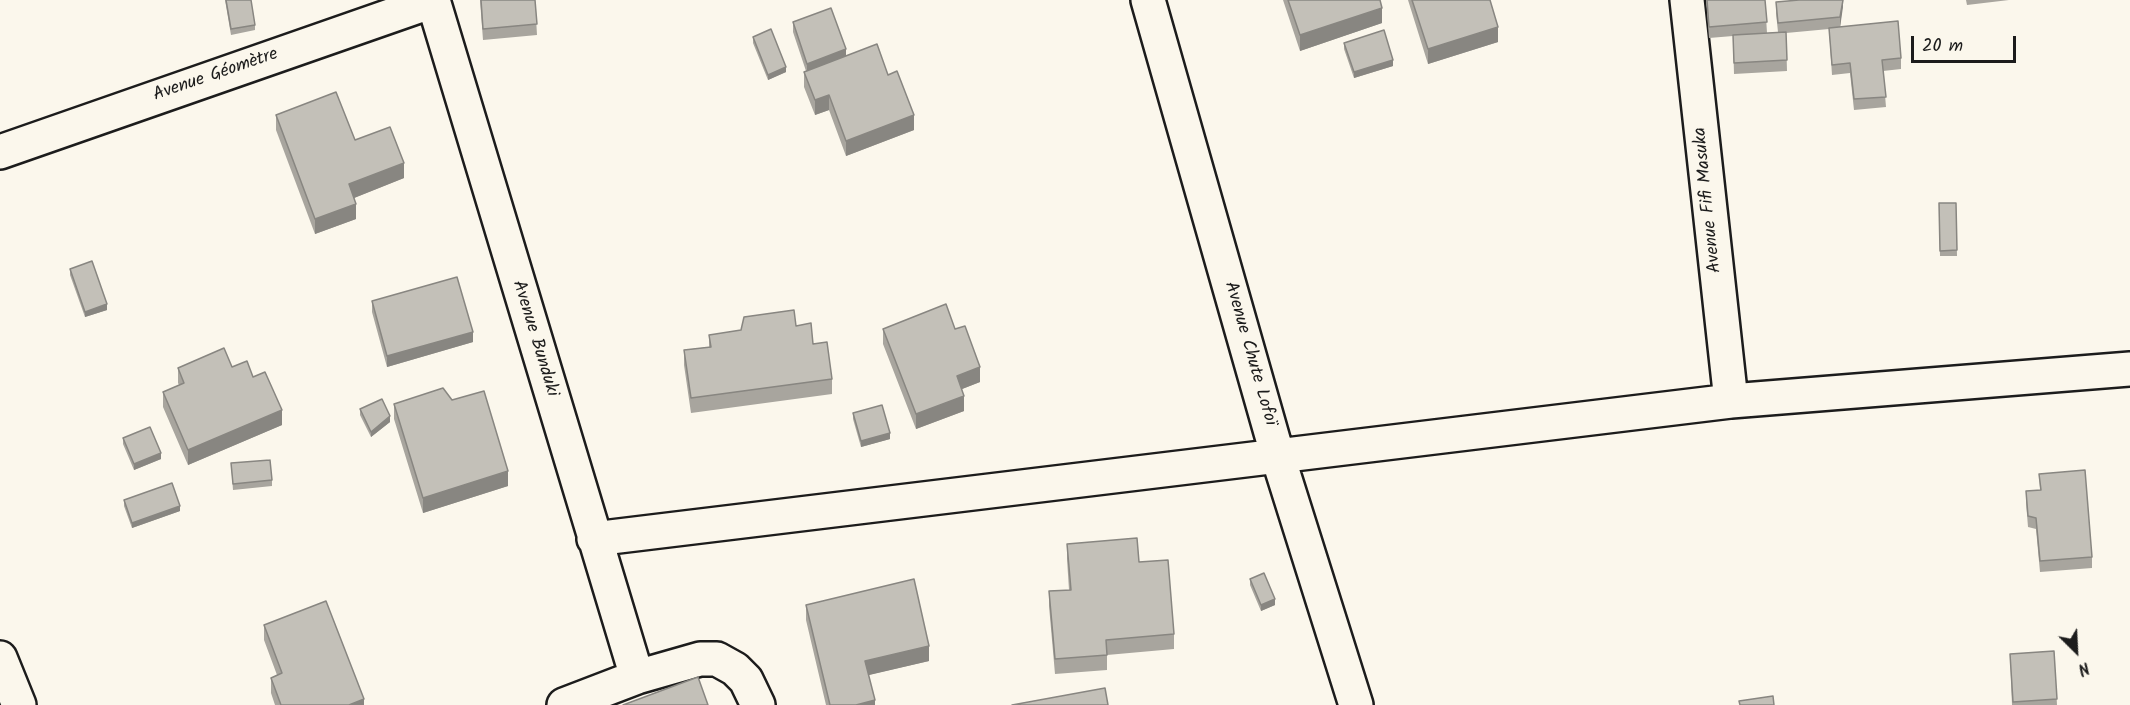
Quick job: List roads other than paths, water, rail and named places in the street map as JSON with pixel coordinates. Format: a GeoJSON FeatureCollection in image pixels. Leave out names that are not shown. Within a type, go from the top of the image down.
{"type":"FeatureCollection","features":[{"type":"Feature","properties":{"kind":"street","name":"Avenue Géomètre"},"geometry":{"type":"LineString","coordinates":[[0,152],[433,0]]}},
{"type":"Feature","properties":{"kind":"street","name":"Avenue Bunduki"},"geometry":{"type":"LineString","coordinates":[[433,0],[636,677]]}},
{"type":"Feature","properties":{"kind":"street","name":"Avenue Chute Lofoï"},"geometry":{"type":"LineString","coordinates":[[1148,0],[1278,458],[1356,705]]}},
{"type":"Feature","properties":{"kind":"street","name":"Avenue Fifi Masuka"},"geometry":{"type":"LineString","coordinates":[[1687,0],[1731,401]]}},
{"type":"Feature","properties":{"kind":"street"},"geometry":{"type":"LineString","coordinates":[[594,539],[1278,458],[1731,401],[2130,369]]}},
{"type":"Feature","properties":{"kind":"street"},"geometry":{"type":"LineString","coordinates":[[0,658],[20,705]]}},
{"type":"Feature","properties":{"kind":"street"},"geometry":{"type":"LineString","coordinates":[[564,705],[636,677],[700,659],[717,659],[735,669],[746,680],[758,705]]}}]}
